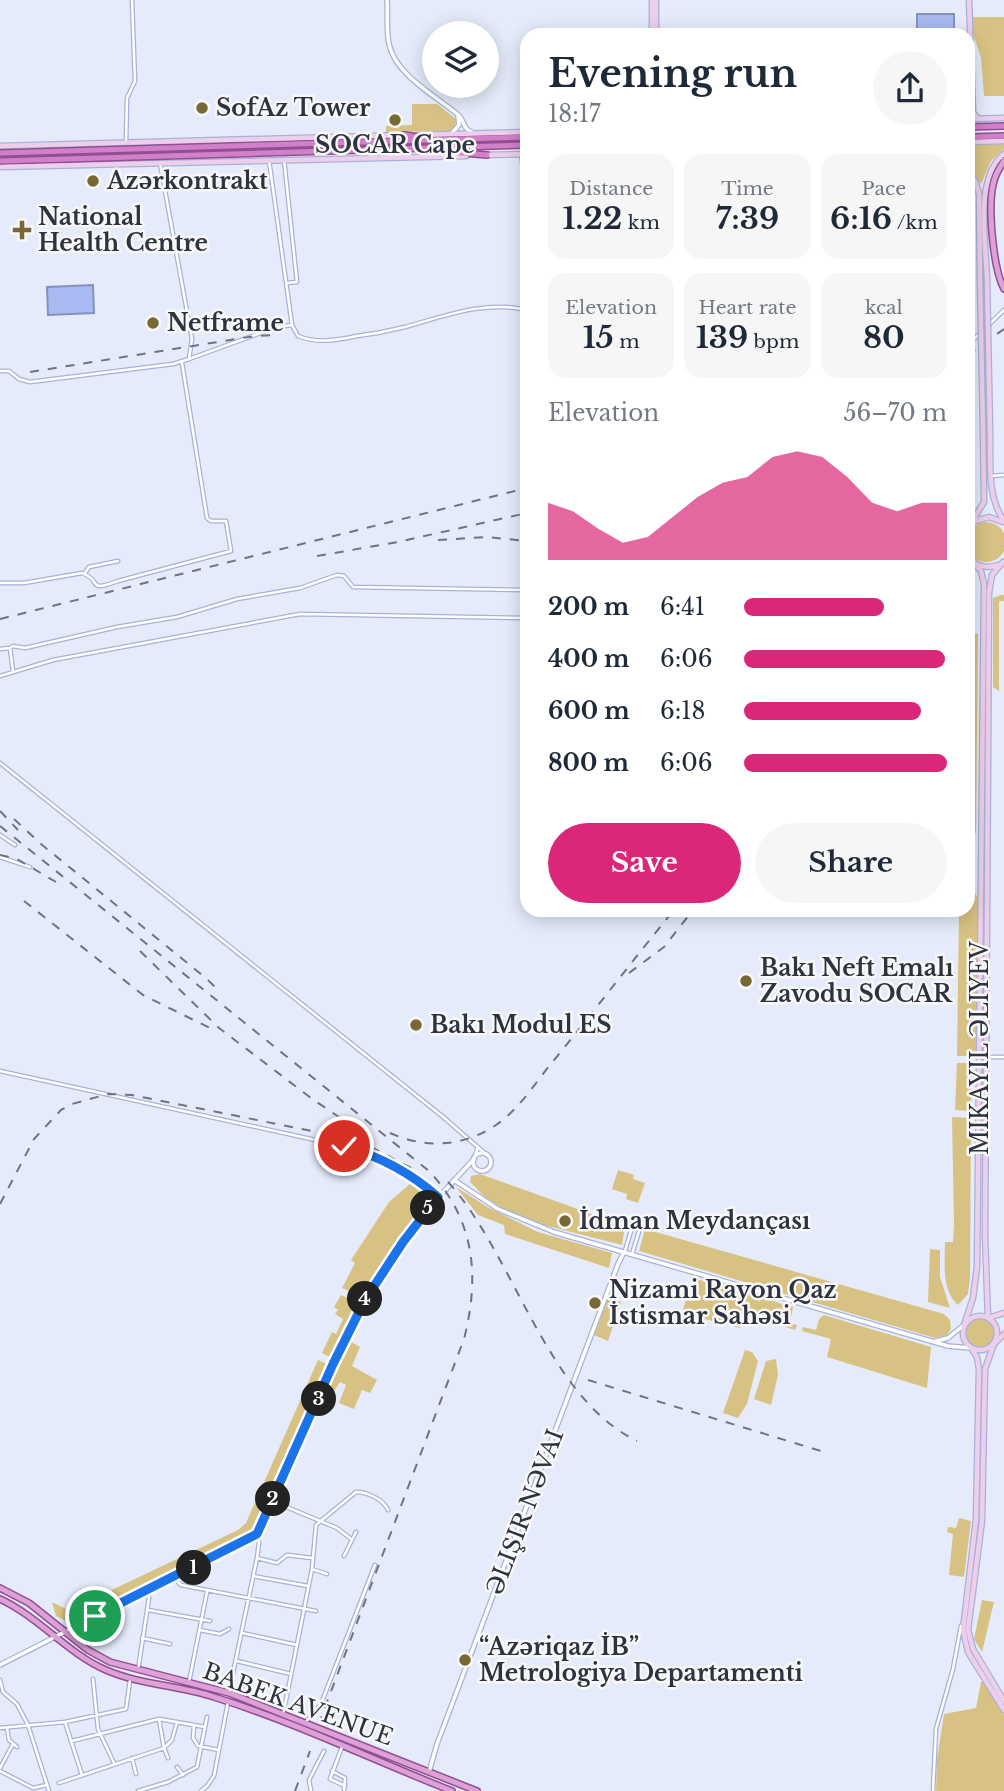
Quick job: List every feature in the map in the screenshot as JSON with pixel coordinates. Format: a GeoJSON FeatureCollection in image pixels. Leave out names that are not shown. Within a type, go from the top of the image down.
{"type":"FeatureCollection","features":[{"type":"Feature","properties":{"kind":"highway"},"geometry":{"type":"LineString","coordinates":[[975,127],[1004,126]]}},
{"type":"Feature","properties":{"kind":"highway"},"geometry":{"type":"LineString","coordinates":[[404,135],[452,140]]}},
{"type":"Feature","properties":{"kind":"highway"},"geometry":{"type":"LineString","coordinates":[[0,153],[452,140],[520,135]]}},
{"type":"Feature","properties":{"kind":"highway"},"geometry":{"type":"LineString","coordinates":[[975,138],[1004,135]]}},
{"type":"Feature","properties":{"kind":"highway"},"geometry":{"type":"LineString","coordinates":[[0,161],[520,145]]}},
{"type":"Feature","properties":{"kind":"highway"},"geometry":{"type":"LineString","coordinates":[[408,149],[487,155]]}},
{"type":"Feature","properties":{"kind":"main road"},"geometry":{"type":"LineString","coordinates":[[654,0],[654,28]]}},
{"type":"Feature","properties":{"kind":"main road"},"geometry":{"type":"LineString","coordinates":[[967,28],[968,0]]}},
{"type":"Feature","properties":{"kind":"main road"},"geometry":{"type":"LineString","coordinates":[[968,0],[969,28]]}},
{"type":"Feature","properties":{"kind":"main road"},"geometry":{"type":"LineString","coordinates":[[975,117],[979,119]]}},
{"type":"Feature","properties":{"kind":"main road"},"geometry":{"type":"LineString","coordinates":[[975,119],[1004,118]]}},
{"type":"Feature","properties":{"kind":"main road"},"geometry":{"type":"LineString","coordinates":[[0,146],[520,134]]}},
{"type":"Feature","properties":{"kind":"main road"},"geometry":{"type":"LineString","coordinates":[[975,139],[1004,141]]}},
{"type":"Feature","properties":{"kind":"main road"},"geometry":{"type":"LineString","coordinates":[[0,167],[520,154]]}},
{"type":"Feature","properties":{"kind":"main road"},"geometry":{"type":"LineString","coordinates":[[975,516],[984,502],[985,188],[990,170],[1004,154]]}},
{"type":"Feature","properties":{"kind":"main road"},"geometry":{"type":"LineString","coordinates":[[1004,161],[994,178],[992,191],[996,270],[1004,289]]}},
{"type":"Feature","properties":{"kind":"main road"},"geometry":{"type":"LineString","coordinates":[[975,181],[979,194],[993,501],[1004,522]]}},
{"type":"Feature","properties":{"kind":"main road"},"geometry":{"type":"LineString","coordinates":[[975,521],[989,517],[1004,522]]}},
{"type":"Feature","properties":{"kind":"main road"},"geometry":{"type":"LineString","coordinates":[[975,563],[985,567],[1004,562]]}},
{"type":"Feature","properties":{"kind":"main road"},"geometry":{"type":"LineString","coordinates":[[1004,562],[993,573],[989,588],[986,1303],[988,1318],[997,1329],[985,1369],[982,1521],[968,1630],[973,1650],[1004,1702]]}},
{"type":"Feature","properties":{"kind":"main road"},"geometry":{"type":"LineString","coordinates":[[975,564],[981,571],[984,584],[978,1267],[973,1298],[962,1336],[976,1357],[979,1369],[976,1519],[964,1615],[964,1638],[966,1647],[1004,1710]]}},
{"type":"Feature","properties":{"kind":"main road"},"geometry":{"type":"LineString","coordinates":[[986,1303],[989,1309],[1002,1313]]}},
{"type":"Feature","properties":{"kind":"main road"},"geometry":{"type":"LineString","coordinates":[[964,1325],[973,1317],[988,1318],[1002,1313]]}},
{"type":"Feature","properties":{"kind":"main road"},"geometry":{"type":"LineString","coordinates":[[971,1348],[983,1351],[1004,1334]]}},
{"type":"Feature","properties":{"kind":"main road","name":"BABEK AVENUE"},"geometry":{"type":"LineString","coordinates":[[2,1589],[29,1603],[100,1657],[121,1667],[229,1693],[477,1791]]}},
{"type":"Feature","properties":{"kind":"main road","name":"BABEK AVENUE"},"geometry":{"type":"LineString","coordinates":[[0,1599],[32,1616],[97,1665],[130,1678],[201,1693],[228,1702],[452,1791]]}},
{"type":"Feature","properties":{"kind":"street"},"geometry":{"type":"LineString","coordinates":[[126,143],[127,98],[135,80],[132,0]]}},
{"type":"Feature","properties":{"kind":"street"},"geometry":{"type":"LineString","coordinates":[[387,0],[388,41],[394,54],[417,83],[458,114],[466,130],[478,133]]}},
{"type":"Feature","properties":{"kind":"street"},"geometry":{"type":"LineString","coordinates":[[446,134],[458,128],[458,114]]}},
{"type":"Feature","properties":{"kind":"street"},"geometry":{"type":"LineString","coordinates":[[284,159],[297,282],[286,283]]}},
{"type":"Feature","properties":{"kind":"street"},"geometry":{"type":"LineString","coordinates":[[269,160],[292,325],[296,334],[328,341],[401,328],[440,316],[483,308],[503,306],[520,309]]}},
{"type":"Feature","properties":{"kind":"street"},"geometry":{"type":"LineString","coordinates":[[160,163],[192,339],[189,359]]}},
{"type":"Feature","properties":{"kind":"street"},"geometry":{"type":"LineString","coordinates":[[975,338],[1004,310]]}},
{"type":"Feature","properties":{"kind":"street"},"geometry":{"type":"LineString","coordinates":[[0,371],[9,371],[19,379],[30,382],[182,363],[277,327],[292,325]]}},
{"type":"Feature","properties":{"kind":"street"},"geometry":{"type":"LineString","coordinates":[[85,573],[97,586],[104,588],[231,551],[226,521],[211,521],[207,518],[182,363]]}},
{"type":"Feature","properties":{"kind":"street"},"geometry":{"type":"LineString","coordinates":[[991,476],[1004,475]]}},
{"type":"Feature","properties":{"kind":"street"},"geometry":{"type":"LineString","coordinates":[[0,583],[24,583],[85,573],[89,567],[118,561]]}},
{"type":"Feature","properties":{"kind":"street"},"geometry":{"type":"LineString","coordinates":[[0,649],[13,646],[25,648],[177,617],[237,599],[300,587],[337,575],[344,576],[351,586],[357,587],[520,590]]}},
{"type":"Feature","properties":{"kind":"street"},"geometry":{"type":"LineString","coordinates":[[0,676],[52,660],[300,614],[520,618]]}},
{"type":"Feature","properties":{"kind":"street"},"geometry":{"type":"LineString","coordinates":[[10,648],[13,670]]}},
{"type":"Feature","properties":{"kind":"street"},"geometry":{"type":"LineString","coordinates":[[0,763],[478,1147],[488,1156],[491,1165],[483,1171],[476,1169],[474,1159],[478,1147]]}},
{"type":"Feature","properties":{"kind":"street"},"geometry":{"type":"LineString","coordinates":[[0,835],[15,845]]}},
{"type":"Feature","properties":{"kind":"street"},"geometry":{"type":"LineString","coordinates":[[0,857],[30,867]]}},
{"type":"Feature","properties":{"kind":"street"},"geometry":{"type":"LineString","coordinates":[[987,1057],[1004,1057]]}},
{"type":"Feature","properties":{"kind":"street"},"geometry":{"type":"LineString","coordinates":[[0,1071],[344,1146],[391,1166],[421,1183],[438,1197]]}},
{"type":"Feature","properties":{"kind":"street"},"geometry":{"type":"LineString","coordinates":[[229,1693],[257,1558],[257,1534],[333,1364],[365,1300],[403,1242],[438,1197],[474,1159],[479,1154],[488,1156]]}},
{"type":"Feature","properties":{"kind":"street"},"geometry":{"type":"LineString","coordinates":[[454,1180],[489,1205],[554,1232],[947,1346],[971,1348]]}},
{"type":"Feature","properties":{"kind":"street"},"geometry":{"type":"LineString","coordinates":[[624,1252],[633,1224]]}},
{"type":"Feature","properties":{"kind":"street"},"geometry":{"type":"LineString","coordinates":[[632,1255],[641,1225]]}},
{"type":"Feature","properties":{"kind":"street","name":"ƏLIŞIR NƏVAI"},"geometry":{"type":"LineString","coordinates":[[429,1772],[436,1744],[624,1252]]}},
{"type":"Feature","properties":{"kind":"street"},"geometry":{"type":"LineString","coordinates":[[934,1341],[948,1338],[964,1325]]}},
{"type":"Feature","properties":{"kind":"street"},"geometry":{"type":"LineString","coordinates":[[284,1715],[312,1569],[315,1528],[331,1511],[356,1492],[384,1502],[388,1510]]}},
{"type":"Feature","properties":{"kind":"street"},"geometry":{"type":"LineString","coordinates":[[272,1501],[340,1530],[351,1539]]}},
{"type":"Feature","properties":{"kind":"street"},"geometry":{"type":"LineString","coordinates":[[344,1556],[356,1532]]}},
{"type":"Feature","properties":{"kind":"street"},"geometry":{"type":"LineString","coordinates":[[0,1665],[257,1534]]}},
{"type":"Feature","properties":{"kind":"street"},"geometry":{"type":"LineString","coordinates":[[257,1558],[277,1563],[287,1555],[312,1558]]}},
{"type":"Feature","properties":{"kind":"street"},"geometry":{"type":"LineString","coordinates":[[305,1723],[321,1704],[375,1564]]}},
{"type":"Feature","properties":{"kind":"street"},"geometry":{"type":"LineString","coordinates":[[312,1569],[327,1574]]}},
{"type":"Feature","properties":{"kind":"street"},"geometry":{"type":"LineString","coordinates":[[253,1576],[309,1586]]}},
{"type":"Feature","properties":{"kind":"street"},"geometry":{"type":"LineString","coordinates":[[174,1578],[181,1586],[316,1611]]}},
{"type":"Feature","properties":{"kind":"street"},"geometry":{"type":"LineString","coordinates":[[138,1671],[148,1610],[148,1591]]}},
{"type":"Feature","properties":{"kind":"street"},"geometry":{"type":"LineString","coordinates":[[189,1682],[208,1591]]}},
{"type":"Feature","properties":{"kind":"street"},"geometry":{"type":"LineString","coordinates":[[148,1610],[210,1621]]}},
{"type":"Feature","properties":{"kind":"street"},"geometry":{"type":"LineString","coordinates":[[933,1791],[935,1733],[953,1670],[964,1615]]}},
{"type":"Feature","properties":{"kind":"street"},"geometry":{"type":"LineString","coordinates":[[200,1630],[220,1634],[229,1629]]}},
{"type":"Feature","properties":{"kind":"street"},"geometry":{"type":"LineString","coordinates":[[957,1649],[968,1630]]}},
{"type":"Feature","properties":{"kind":"street"},"geometry":{"type":"LineString","coordinates":[[242,1633],[298,1645]]}},
{"type":"Feature","properties":{"kind":"street"},"geometry":{"type":"LineString","coordinates":[[142,1638],[170,1644]]}},
{"type":"Feature","properties":{"kind":"street"},"geometry":{"type":"LineString","coordinates":[[957,1649],[963,1645],[966,1647]]}},
{"type":"Feature","properties":{"kind":"street"},"geometry":{"type":"LineString","coordinates":[[237,1661],[293,1674]]}},
{"type":"Feature","properties":{"kind":"street"},"geometry":{"type":"LineString","coordinates":[[0,1728],[65,1722],[126,1709],[130,1678]]}},
{"type":"Feature","properties":{"kind":"street"},"geometry":{"type":"LineString","coordinates":[[93,1679],[95,1717],[115,1764]]}},
{"type":"Feature","properties":{"kind":"street"},"geometry":{"type":"LineString","coordinates":[[0,1680],[3,1692],[17,1704],[28,1725],[49,1791]]}},
{"type":"Feature","properties":{"kind":"street"},"geometry":{"type":"LineString","coordinates":[[201,1791],[214,1776],[228,1702]]}},
{"type":"Feature","properties":{"kind":"street"},"geometry":{"type":"LineString","coordinates":[[138,1791],[183,1775],[197,1767],[207,1717]]}},
{"type":"Feature","properties":{"kind":"street"},"geometry":{"type":"LineString","coordinates":[[72,1741],[159,1718],[205,1727]]}},
{"type":"Feature","properties":{"kind":"street"},"geometry":{"type":"LineString","coordinates":[[159,1718],[168,1758]]}},
{"type":"Feature","properties":{"kind":"street"},"geometry":{"type":"LineString","coordinates":[[65,1722],[82,1775]]}},
{"type":"Feature","properties":{"kind":"street"},"geometry":{"type":"LineString","coordinates":[[59,1783],[164,1748],[172,1740],[177,1722]]}},
{"type":"Feature","properties":{"kind":"street"},"geometry":{"type":"LineString","coordinates":[[194,1725],[193,1738],[201,1748],[219,1750]]}},
{"type":"Feature","properties":{"kind":"street"},"geometry":{"type":"LineString","coordinates":[[7,1728],[9,1740],[17,1747]]}},
{"type":"Feature","properties":{"kind":"street"},"geometry":{"type":"LineString","coordinates":[[13,1744],[0,1770],[32,1789],[47,1785]]}},
{"type":"Feature","properties":{"kind":"street"},"geometry":{"type":"LineString","coordinates":[[332,1771],[345,1778],[344,1789],[332,1781],[332,1771],[342,1747]]}},
{"type":"Feature","properties":{"kind":"street"},"geometry":{"type":"LineString","coordinates":[[312,1791],[311,1775],[324,1751]]}},
{"type":"Feature","properties":{"kind":"street"},"geometry":{"type":"LineString","coordinates":[[132,1758],[136,1774]]}},
{"type":"Feature","properties":{"kind":"street"},"geometry":{"type":"LineString","coordinates":[[177,1767],[183,1775]]}},
{"type":"Feature","properties":{"kind":"shaded area"},"geometry":{"type":"Polygon","coordinates":[[[973,17],[1004,17],[1004,96],[984,96],[981,57],[973,28],[973,17]]]}},
{"type":"Feature","properties":{"kind":"shaded area"},"geometry":{"type":"Polygon","coordinates":[[[412,104],[437,104],[456,119],[455,128],[450,131],[386,132],[386,126],[412,125],[412,104]]]}},
{"type":"Feature","properties":{"kind":"shaded area"},"geometry":{"type":"Polygon","coordinates":[[[1004,144],[1004,149],[991,161],[981,184],[975,174],[975,145],[1004,144]]]}},
{"type":"Feature","properties":{"kind":"shaded area"},"geometry":{"type":"Polygon","coordinates":[[[986,522],[994,523],[1005,534],[1005,550],[994,561],[978,561],[975,558],[975,526],[986,522]]]}},
{"type":"Feature","properties":{"kind":"shaded area"},"geometry":{"type":"Polygon","coordinates":[[[1004,595],[1004,601],[999,601],[999,691],[993,687],[993,598],[1004,595]]]}},
{"type":"Feature","properties":{"kind":"shaded area"},"geometry":{"type":"Polygon","coordinates":[[[975,634],[978,634],[975,833],[975,634]]]}},
{"type":"Feature","properties":{"kind":"shaded area"},"geometry":{"type":"Polygon","coordinates":[[[975,894],[978,900],[977,1056],[957,1056],[959,917],[975,917],[975,894]]]}},
{"type":"Feature","properties":{"kind":"shaded area"},"geometry":{"type":"Polygon","coordinates":[[[957,1063],[972,1063],[971,1111],[955,1110],[957,1063]]]}},
{"type":"Feature","properties":{"kind":"shaded area"},"geometry":{"type":"Polygon","coordinates":[[[952,1117],[971,1118],[970,1278],[968,1294],[958,1305],[946,1284],[945,1268],[945,1242],[953,1242],[954,1225],[952,1117]]]}},
{"type":"Feature","properties":{"kind":"shaded area"},"geometry":{"type":"Polygon","coordinates":[[[618,1170],[634,1175],[633,1179],[645,1183],[638,1203],[626,1199],[627,1194],[612,1189],[618,1170]]]}},
{"type":"Feature","properties":{"kind":"shaded area"},"geometry":{"type":"Polygon","coordinates":[[[480,1174],[625,1226],[622,1245],[544,1225],[505,1210],[485,1197],[470,1182],[471,1176],[480,1174]]]}},
{"type":"Feature","properties":{"kind":"shaded area"},"geometry":{"type":"Polygon","coordinates":[[[411,1183],[430,1199],[362,1296],[342,1288],[355,1263],[351,1260],[389,1202],[411,1183]]]}},
{"type":"Feature","properties":{"kind":"shaded area"},"geometry":{"type":"Polygon","coordinates":[[[456,1187],[489,1208],[538,1232],[612,1253],[609,1268],[505,1234],[504,1225],[478,1215],[456,1187]]]}},
{"type":"Feature","properties":{"kind":"shaded area"},"geometry":{"type":"Polygon","coordinates":[[[645,1229],[944,1314],[950,1320],[951,1329],[947,1335],[935,1338],[639,1251],[645,1229]]]}},
{"type":"Feature","properties":{"kind":"shaded area"},"geometry":{"type":"Polygon","coordinates":[[[930,1249],[940,1250],[940,1277],[950,1308],[928,1302],[930,1249]]]}},
{"type":"Feature","properties":{"kind":"shaded area"},"geometry":{"type":"Polygon","coordinates":[[[693,1278],[793,1307],[790,1323],[797,1325],[795,1330],[745,1314],[740,1328],[682,1313],[693,1278]]]}},
{"type":"Feature","properties":{"kind":"shaded area"},"geometry":{"type":"Polygon","coordinates":[[[341,1295],[359,1303],[332,1358],[322,1353],[332,1332],[336,1334],[343,1319],[335,1314],[338,1310],[334,1307],[341,1295]]]}},
{"type":"Feature","properties":{"kind":"shaded area"},"geometry":{"type":"Polygon","coordinates":[[[608,1298],[621,1302],[608,1341],[594,1335],[608,1298]]]}},
{"type":"Feature","properties":{"kind":"shaded area"},"geometry":{"type":"Polygon","coordinates":[[[824,1315],[931,1347],[927,1388],[827,1357],[831,1339],[802,1331],[803,1327],[816,1330],[819,1319],[824,1315]]]}},
{"type":"Feature","properties":{"kind":"shaded area"},"geometry":{"type":"Polygon","coordinates":[[[980,1319],[990,1323],[994,1333],[990,1343],[980,1347],[970,1343],[966,1333],[970,1323],[980,1319]]]}},
{"type":"Feature","properties":{"kind":"shaded area"},"geometry":{"type":"Polygon","coordinates":[[[348,1340],[360,1347],[352,1366],[377,1380],[370,1393],[362,1390],[354,1409],[339,1403],[346,1385],[340,1382],[335,1390],[328,1394],[324,1392],[348,1340]]]}},
{"type":"Feature","properties":{"kind":"shaded area"},"geometry":{"type":"Polygon","coordinates":[[[745,1350],[752,1352],[758,1361],[747,1404],[738,1418],[723,1413],[745,1350]]]}},
{"type":"Feature","properties":{"kind":"shaded area"},"geometry":{"type":"Polygon","coordinates":[[[776,1359],[778,1375],[771,1405],[754,1399],[766,1361],[776,1359]]]}},
{"type":"Feature","properties":{"kind":"shaded area"},"geometry":{"type":"Polygon","coordinates":[[[318,1360],[329,1365],[253,1533],[104,1610],[99,1610],[99,1596],[238,1530],[246,1523],[318,1360]]]}},
{"type":"Feature","properties":{"kind":"shaded area"},"geometry":{"type":"Polygon","coordinates":[[[959,1518],[971,1521],[964,1577],[949,1575],[953,1534],[947,1532],[948,1527],[956,1528],[959,1518]]]}},
{"type":"Feature","properties":{"kind":"shaded area"},"geometry":{"type":"Polygon","coordinates":[[[93,1600],[90,1614],[72,1624],[56,1616],[52,1602],[68,1610],[93,1600]]]}},
{"type":"Feature","properties":{"kind":"shaded area"},"geometry":{"type":"Polygon","coordinates":[[[982,1600],[994,1602],[982,1652],[974,1639],[982,1600]]]}},
{"type":"Feature","properties":{"kind":"shaded area"},"geometry":{"type":"Polygon","coordinates":[[[981,1682],[984,1682],[1004,1715],[1004,1791],[936,1791],[937,1759],[944,1714],[976,1708],[981,1682]]]}},
{"type":"Feature","properties":{"kind":"water"},"geometry":{"type":"Polygon","coordinates":[[[917,14],[954,14],[954,28],[917,28],[917,14]]]}},
{"type":"Feature","properties":{"kind":"water"},"geometry":{"type":"Polygon","coordinates":[[[93,285],[94,313],[48,315],[47,287],[93,285]]]}},
{"type":"Feature","properties":{"kind":"railway"},"geometry":{"type":"LineString","coordinates":[[975,350],[1004,329]]}},
{"type":"Feature","properties":{"kind":"railway"},"geometry":{"type":"LineString","coordinates":[[30,372],[275,335]]}},
{"type":"Feature","properties":{"kind":"railway"},"geometry":{"type":"LineString","coordinates":[[0,619],[520,490]]}},
{"type":"Feature","properties":{"kind":"railway"},"geometry":{"type":"LineString","coordinates":[[317,556],[398,542],[520,515]]}},
{"type":"Feature","properties":{"kind":"railway"},"geometry":{"type":"LineString","coordinates":[[438,540],[486,537],[520,540]]}},
{"type":"Feature","properties":{"kind":"railway"},"geometry":{"type":"LineString","coordinates":[[0,811],[18,830]]}},
{"type":"Feature","properties":{"kind":"railway"},"geometry":{"type":"LineString","coordinates":[[14,819],[219,991]]}},
{"type":"Feature","properties":{"kind":"railway"},"geometry":{"type":"LineString","coordinates":[[0,826],[429,1171],[456,1209],[465,1229],[470,1250],[472,1293],[464,1339],[321,1718]]}},
{"type":"Feature","properties":{"kind":"railway"},"geometry":{"type":"LineString","coordinates":[[0,855],[17,859],[56,882]]}},
{"type":"Feature","properties":{"kind":"railway"},"geometry":{"type":"LineString","coordinates":[[24,901],[143,995],[216,1031]]}},
{"type":"Feature","properties":{"kind":"railway"},"geometry":{"type":"LineString","coordinates":[[390,1133],[417,1142],[444,1143],[471,1138],[504,1119],[525,1097],[668,917]]}},
{"type":"Feature","properties":{"kind":"railway"},"geometry":{"type":"LineString","coordinates":[[629,973],[664,947],[688,917]]}},
{"type":"Feature","properties":{"kind":"railway"},"geometry":{"type":"LineString","coordinates":[[140,951],[219,1028],[311,1098],[374,1141]]}},
{"type":"Feature","properties":{"kind":"railway"},"geometry":{"type":"LineString","coordinates":[[0,1204],[34,1139],[61,1110],[72,1104],[108,1094],[132,1095],[342,1137],[371,1147],[411,1168]]}},
{"type":"Feature","properties":{"kind":"railway"},"geometry":{"type":"LineString","coordinates":[[448,1182],[493,1247],[533,1322],[578,1392],[605,1420],[637,1441]]}},
{"type":"Feature","properties":{"kind":"railway"},"geometry":{"type":"LineString","coordinates":[[588,1380],[821,1451]]}},
{"type":"Feature","properties":{"kind":"railway"},"geometry":{"type":"LineString","coordinates":[[295,1791],[310,1751]]}},
{"type":"Feature","properties":{"kind":"place","name":"SofAz Tower"},"geometry":{"type":"Point","coordinates":[202,108]}},
{"type":"Feature","properties":{"kind":"place","name":"SOCAR Cape"},"geometry":{"type":"Point","coordinates":[395,120]}},
{"type":"Feature","properties":{"kind":"place","name":"Azərkontrakt"},"geometry":{"type":"Point","coordinates":[93,181]}},
{"type":"Feature","properties":{"kind":"place","name":"National Health Centre"},"geometry":{"type":"Point","coordinates":[22,230]}},
{"type":"Feature","properties":{"kind":"place","name":"Netframe"},"geometry":{"type":"Point","coordinates":[153,323]}},
{"type":"Feature","properties":{"kind":"place","name":"Bakı Neft Emalı Zavodu SOCAR"},"geometry":{"type":"Point","coordinates":[746,981]}},
{"type":"Feature","properties":{"kind":"place","name":"Bakı Modul ES"},"geometry":{"type":"Point","coordinates":[416,1025]}},
{"type":"Feature","properties":{"kind":"place","name":"İdman Meydançası"},"geometry":{"type":"Point","coordinates":[565,1221]}},
{"type":"Feature","properties":{"kind":"place","name":"Nizami Rayon Qaz İstismar Sahəsi"},"geometry":{"type":"Point","coordinates":[595,1303]}},
{"type":"Feature","properties":{"kind":"place","name":"“Azəriqaz İB” Metrologiya Departamenti"},"geometry":{"type":"Point","coordinates":[465,1660]}},
{"type":"Feature","properties":{"kind":"route"},"geometry":{"type":"LineString","coordinates":[[95,1616],[246,1542],[257,1534],[333,1364],[365,1300],[383,1270],[438,1197],[408,1175],[344,1146]]}}]}
